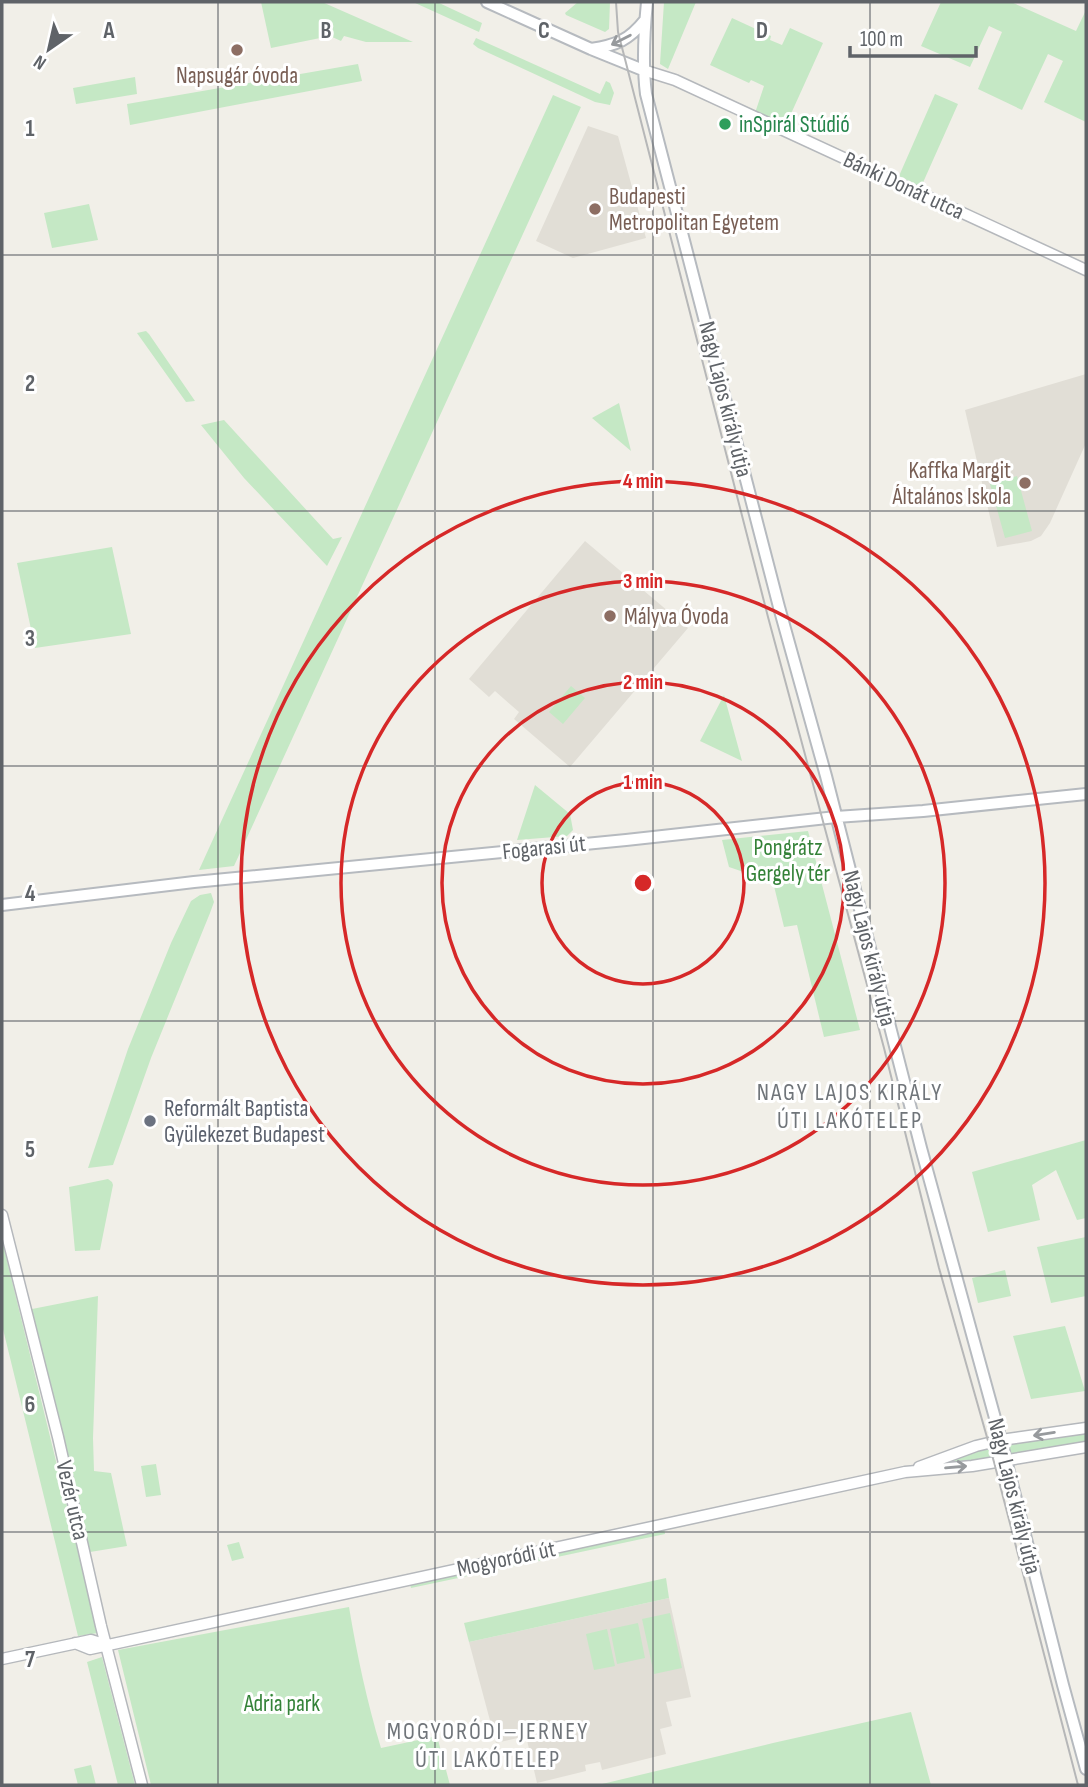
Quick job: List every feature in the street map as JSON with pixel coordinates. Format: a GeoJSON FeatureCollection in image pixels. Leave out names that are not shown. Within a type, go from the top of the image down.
{"type":"FeatureCollection","features":[{"type":"Feature","properties":{"kind":"main road"},"geometry":{"type":"LineString","coordinates":[[487,2],[643,70]]}},
{"type":"Feature","properties":{"kind":"main road","name":"Nagy Lajos király útja"},"geometry":{"type":"LineString","coordinates":[[646,2],[643,70],[646,94],[915,1123],[1002,1440],[1086,1769]]}},
{"type":"Feature","properties":{"kind":"main road"},"geometry":{"type":"LineString","coordinates":[[592,50],[623,41],[645,20]]}},
{"type":"Feature","properties":{"kind":"main road","name":"Fogarasi út"},"geometry":{"type":"LineString","coordinates":[[2,905],[194,882],[1086,794]]}},
{"type":"Feature","properties":{"kind":"street","name":"Bánki Donát utca"},"geometry":{"type":"LineString","coordinates":[[643,70],[675,80],[1086,270]]}},
{"type":"Feature","properties":{"kind":"street","name":"Vezér utca"},"geometry":{"type":"LineString","coordinates":[[2,1216],[51,1411],[100,1626],[142,1785]]}},
{"type":"Feature","properties":{"kind":"street","name":"Mogyoródi út"},"geometry":{"type":"LineString","coordinates":[[905,1472],[976,1446],[1086,1428]]}},
{"type":"Feature","properties":{"kind":"street","name":"Mogyoródi út"},"geometry":{"type":"LineString","coordinates":[[2,1659],[92,1640],[107,1645],[905,1472],[972,1466],[1086,1447]]}},
{"type":"Feature","properties":{"kind":"shaded area","name":"Budapesti Metropolitan Egyetem"},"geometry":{"type":"Polygon","coordinates":[[[588,126],[618,136],[646,238],[573,258],[536,241],[588,126]]]}},
{"type":"Feature","properties":{"kind":"shaded area","name":"Kaffka Margit Általános Iskola"},"geometry":{"type":"Polygon","coordinates":[[[1086,374],[1086,443],[1050,523],[1041,536],[1031,541],[997,547],[965,410],[1086,374]]]}},
{"type":"Feature","properties":{"kind":"shaded area"},"geometry":{"type":"Polygon","coordinates":[[[585,541],[688,628],[570,767],[514,719],[519,712],[495,691],[489,697],[469,679],[585,541]]]}},
{"type":"Feature","properties":{"kind":"shaded area"},"geometry":{"type":"Polygon","coordinates":[[[669,1598],[691,1697],[666,1702],[672,1726],[660,1729],[666,1754],[602,1770],[600,1762],[585,1765],[586,1771],[537,1783],[526,1736],[496,1743],[469,1642],[669,1598]]]}},
{"type":"Feature","properties":{"kind":"green space"},"geometry":{"type":"Polygon","coordinates":[[[261,2],[322,2],[413,42],[366,42],[344,36],[341,41],[330,36],[271,48],[261,2]]]}},
{"type":"Feature","properties":{"kind":"green space"},"geometry":{"type":"Polygon","coordinates":[[[413,2],[437,2],[482,23],[479,32],[413,2]]]}},
{"type":"Feature","properties":{"kind":"green space"},"geometry":{"type":"Polygon","coordinates":[[[578,2],[610,2],[609,29],[605,32],[566,15],[578,2]]]}},
{"type":"Feature","properties":{"kind":"green space"},"geometry":{"type":"Polygon","coordinates":[[[664,2],[696,2],[668,69],[660,64],[664,2]]]}},
{"type":"Feature","properties":{"kind":"green space"},"geometry":{"type":"Polygon","coordinates":[[[941,2],[1011,2],[1076,31],[1086,10],[1086,122],[1044,102],[1063,61],[1048,54],[1022,110],[978,89],[1002,32],[989,26],[970,67],[921,46],[941,2]]]}},
{"type":"Feature","properties":{"kind":"green space"},"geometry":{"type":"Polygon","coordinates":[[[732,18],[771,36],[770,40],[782,45],[790,28],[823,43],[785,127],[755,113],[764,86],[751,80],[749,83],[710,65],[732,18]]]}},
{"type":"Feature","properties":{"kind":"green space"},"geometry":{"type":"Polygon","coordinates":[[[476,38],[600,94],[606,81],[610,83],[614,93],[610,105],[595,102],[478,48],[473,44],[476,38]]]}},
{"type":"Feature","properties":{"kind":"green space"},"geometry":{"type":"Polygon","coordinates":[[[358,64],[362,81],[130,125],[127,104],[358,64]]]}},
{"type":"Feature","properties":{"kind":"green space"},"geometry":{"type":"Polygon","coordinates":[[[135,77],[137,94],[76,104],[73,88],[135,77]]]}},
{"type":"Feature","properties":{"kind":"green space"},"geometry":{"type":"Polygon","coordinates":[[[935,94],[958,104],[921,187],[899,176],[935,94]]]}},
{"type":"Feature","properties":{"kind":"green space"},"geometry":{"type":"Polygon","coordinates":[[[553,95],[581,107],[234,866],[199,870],[553,95]]]}},
{"type":"Feature","properties":{"kind":"green space"},"geometry":{"type":"Polygon","coordinates":[[[89,204],[98,240],[52,248],[44,213],[89,204]]]}},
{"type":"Feature","properties":{"kind":"green space"},"geometry":{"type":"Polygon","coordinates":[[[146,331],[195,401],[186,402],[137,333],[146,331]]]}},
{"type":"Feature","properties":{"kind":"green space"},"geometry":{"type":"Polygon","coordinates":[[[619,403],[631,451],[592,418],[619,403]]]}},
{"type":"Feature","properties":{"kind":"green space"},"geometry":{"type":"Polygon","coordinates":[[[224,420],[333,539],[342,537],[327,566],[244,478],[201,425],[224,420]]]}},
{"type":"Feature","properties":{"kind":"green space"},"geometry":{"type":"Polygon","coordinates":[[[1017,476],[1032,531],[1005,538],[990,484],[1017,476]]]}},
{"type":"Feature","properties":{"kind":"green space"},"geometry":{"type":"Polygon","coordinates":[[[112,547],[131,634],[35,648],[17,563],[112,547]]]}},
{"type":"Feature","properties":{"kind":"green space"},"geometry":{"type":"Polygon","coordinates":[[[571,686],[585,698],[563,724],[549,712],[571,686]]]}},
{"type":"Feature","properties":{"kind":"green space"},"geometry":{"type":"Polygon","coordinates":[[[724,695],[742,761],[700,741],[724,695]]]}},
{"type":"Feature","properties":{"kind":"green space"},"geometry":{"type":"Polygon","coordinates":[[[535,785],[570,814],[573,830],[567,836],[517,840],[535,785]]]}},
{"type":"Feature","properties":{"kind":"green space","name":"Pongrátz Gergely tér"},"geometry":{"type":"Polygon","coordinates":[[[808,831],[860,1030],[824,1037],[797,925],[784,927],[773,882],[729,867],[722,840],[808,831]]]}},
{"type":"Feature","properties":{"kind":"green space"},"geometry":{"type":"Polygon","coordinates":[[[211,893],[214,902],[151,1058],[113,1165],[88,1168],[128,1049],[171,943],[191,901],[200,895],[211,893]]]}},
{"type":"Feature","properties":{"kind":"green space"},"geometry":{"type":"Polygon","coordinates":[[[1086,1140],[1086,1218],[1077,1220],[1056,1170],[1032,1185],[1040,1220],[988,1232],[972,1172],[1086,1140]]]}},
{"type":"Feature","properties":{"kind":"green space"},"geometry":{"type":"Polygon","coordinates":[[[108,1179],[113,1185],[100,1250],[75,1251],[69,1187],[108,1179]]]}},
{"type":"Feature","properties":{"kind":"green space"},"geometry":{"type":"Polygon","coordinates":[[[1086,1237],[1086,1296],[1051,1303],[1037,1247],[1086,1237]]]}},
{"type":"Feature","properties":{"kind":"green space"},"geometry":{"type":"Polygon","coordinates":[[[2,1240],[98,1633],[78,1636],[2,1325],[2,1240]]]}},
{"type":"Feature","properties":{"kind":"green space"},"geometry":{"type":"Polygon","coordinates":[[[1005,1270],[1011,1296],[978,1303],[972,1278],[1005,1270]]]}},
{"type":"Feature","properties":{"kind":"green space"},"geometry":{"type":"Polygon","coordinates":[[[98,1296],[94,1471],[111,1473],[127,1546],[90,1552],[27,1310],[98,1296]]]}},
{"type":"Feature","properties":{"kind":"green space"},"geometry":{"type":"Polygon","coordinates":[[[1065,1326],[1085,1391],[1031,1399],[1013,1336],[1065,1326]]]}},
{"type":"Feature","properties":{"kind":"green space"},"geometry":{"type":"Polygon","coordinates":[[[1086,1428],[1086,1447],[905,1472],[976,1446],[1086,1428]]]}},
{"type":"Feature","properties":{"kind":"green space"},"geometry":{"type":"Polygon","coordinates":[[[156,1464],[161,1495],[146,1497],[141,1466],[156,1464]]]}},
{"type":"Feature","properties":{"kind":"green space"},"geometry":{"type":"Polygon","coordinates":[[[664,1527],[665,1534],[411,1588],[409,1581],[664,1527]]]}},
{"type":"Feature","properties":{"kind":"green space"},"geometry":{"type":"Polygon","coordinates":[[[239,1542],[244,1558],[232,1561],[227,1545],[239,1542]]]}},
{"type":"Feature","properties":{"kind":"green space"},"geometry":{"type":"Polygon","coordinates":[[[666,1578],[669,1598],[469,1642],[464,1623],[666,1578]]]}},
{"type":"Feature","properties":{"kind":"green space","name":"Adria park"},"geometry":{"type":"Polygon","coordinates":[[[349,1607],[381,1748],[437,1736],[450,1785],[151,1785],[118,1650],[349,1607]]]}},
{"type":"Feature","properties":{"kind":"green space"},"geometry":{"type":"Polygon","coordinates":[[[670,1613],[682,1668],[654,1674],[642,1619],[670,1613]]]}},
{"type":"Feature","properties":{"kind":"green space"},"geometry":{"type":"Polygon","coordinates":[[[638,1623],[645,1658],[617,1664],[610,1629],[638,1623]]]}},
{"type":"Feature","properties":{"kind":"green space"},"geometry":{"type":"Polygon","coordinates":[[[607,1629],[615,1666],[594,1670],[586,1634],[607,1629]]]}},
{"type":"Feature","properties":{"kind":"green space"},"geometry":{"type":"Polygon","coordinates":[[[102,1657],[135,1785],[118,1785],[87,1662],[102,1657]]]}},
{"type":"Feature","properties":{"kind":"green space"},"geometry":{"type":"Polygon","coordinates":[[[911,1712],[931,1785],[598,1785],[773,1743],[911,1712]]]}},
{"type":"Feature","properties":{"kind":"green space"},"geometry":{"type":"Polygon","coordinates":[[[91,1765],[96,1785],[78,1785],[74,1769],[91,1765]]]}},
{"type":"Feature","properties":{"kind":"tram line"},"geometry":{"type":"LineString","coordinates":[[616,2],[618,32],[768,617],[1078,1785]]}},
{"type":"Feature","properties":{"kind":"place","name":"Napsugár óvoda"},"geometry":{"type":"Point","coordinates":[237,50]}},
{"type":"Feature","properties":{"kind":"place","name":"inSpirál Stúdió"},"geometry":{"type":"Point","coordinates":[725,124]}},
{"type":"Feature","properties":{"kind":"place","name":"Budapesti Metropolitan Egyetem"},"geometry":{"type":"Point","coordinates":[595,209]}},
{"type":"Feature","properties":{"kind":"place","name":"Kaffka Margit Általános Iskola"},"geometry":{"type":"Point","coordinates":[1025,483]}},
{"type":"Feature","properties":{"kind":"place","name":"Mályva Óvoda"},"geometry":{"type":"Point","coordinates":[610,616]}},
{"type":"Feature","properties":{"kind":"place","name":"Reformált Baptista Gyülekezet Budapest"},"geometry":{"type":"Point","coordinates":[150,1121]}},
{"type":"Feature","properties":{"kind":"district","name":"NAGY LAJOS KIRÁLY ÚTI LAKÓTELEP"},"geometry":{"type":"Point","coordinates":[850,1106]}},
{"type":"Feature","properties":{"kind":"district","name":"MOGYORÓDI–JERNEY ÚTI LAKÓTELEP"},"geometry":{"type":"Point","coordinates":[488,1745]}}]}
